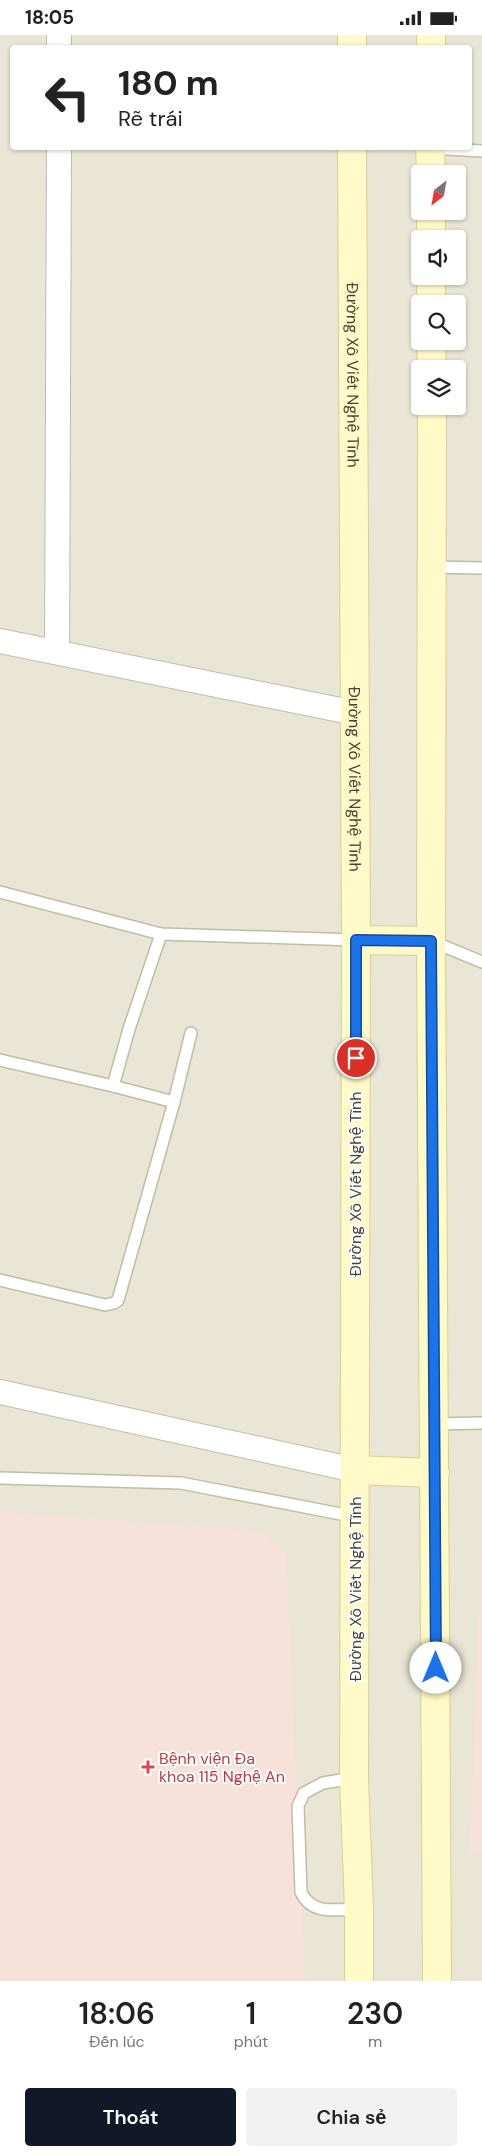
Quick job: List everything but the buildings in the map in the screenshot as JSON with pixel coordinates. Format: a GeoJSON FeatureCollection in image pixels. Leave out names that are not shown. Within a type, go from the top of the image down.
{"type":"FeatureCollection","features":[{"type":"Feature","properties":{"kind":"main road","name":"Đường Xô Viết Nghệ Tĩnh"},"geometry":{"type":"LineString","coordinates":[[352,150],[356,940],[354,1778],[359,1909],[359,1981]]}},
{"type":"Feature","properties":{"kind":"main road"},"geometry":{"type":"LineString","coordinates":[[430,150],[431,165]]}},
{"type":"Feature","properties":{"kind":"main road"},"geometry":{"type":"LineString","coordinates":[[432,415],[431,941],[437,1981]]}},
{"type":"Feature","properties":{"kind":"main road"},"geometry":{"type":"LineString","coordinates":[[356,940],[431,941]]}},
{"type":"Feature","properties":{"kind":"main road"},"geometry":{"type":"LineString","coordinates":[[355,1470],[435,1473]]}},
{"type":"Feature","properties":{"kind":"street"},"geometry":{"type":"LineString","coordinates":[[57,652],[59,150]]}},
{"type":"Feature","properties":{"kind":"street"},"geometry":{"type":"LineString","coordinates":[[0,641],[354,713]]}},
{"type":"Feature","properties":{"kind":"street"},"geometry":{"type":"LineString","coordinates":[[0,1392],[355,1470]]}},
{"type":"Feature","properties":{"kind":"lane"},"geometry":{"type":"LineString","coordinates":[[465,150],[482,151]]}},
{"type":"Feature","properties":{"kind":"lane"},"geometry":{"type":"LineString","coordinates":[[433,567],[482,568]]}},
{"type":"Feature","properties":{"kind":"lane"},"geometry":{"type":"LineString","coordinates":[[0,892],[161,935],[356,940]]}},
{"type":"Feature","properties":{"kind":"lane"},"geometry":{"type":"LineString","coordinates":[[113,1086],[129,1029],[161,935]]}},
{"type":"Feature","properties":{"kind":"lane"},"geometry":{"type":"LineString","coordinates":[[431,941],[482,963]]}},
{"type":"Feature","properties":{"kind":"lane"},"geometry":{"type":"LineString","coordinates":[[0,1280],[105,1305],[118,1300],[192,1033]]}},
{"type":"Feature","properties":{"kind":"lane"},"geometry":{"type":"LineString","coordinates":[[0,1060],[174,1102]]}},
{"type":"Feature","properties":{"kind":"lane"},"geometry":{"type":"LineString","coordinates":[[435,1423],[482,1423]]}},
{"type":"Feature","properties":{"kind":"lane"},"geometry":{"type":"LineString","coordinates":[[0,1478],[181,1483],[356,1517]]}},
{"type":"Feature","properties":{"kind":"lane"},"geometry":{"type":"LineString","coordinates":[[354,1778],[323,1783],[304,1793],[298,1806],[301,1892],[306,1902],[315,1908],[359,1909]]}},
{"type":"Feature","properties":{"kind":"shaded area"},"geometry":{"type":"Polygon","coordinates":[[[0,35],[482,35],[482,1981],[0,1981],[0,35]]]}},
{"type":"Feature","properties":{"kind":"shaded area","name":"Bệnh viện Đa khoa 115 Nghệ An"},"geometry":{"type":"Polygon","coordinates":[[[0,1512],[260,1531],[286,1553],[305,1981],[0,1981],[0,1512]]]}},
{"type":"Feature","properties":{"kind":"shaded area"},"geometry":{"type":"Polygon","coordinates":[[[482,1534],[482,1853],[470,1853],[482,1534]]]}},
{"type":"Feature","properties":{"kind":"place","name":"Bệnh viện Đa khoa 115 Nghệ An"},"geometry":{"type":"Point","coordinates":[148,1767]}},
{"type":"Feature","properties":{"kind":"route"},"geometry":{"type":"LineString","coordinates":[[356,1058],[356,940],[431,941],[436,1668]]}}]}
